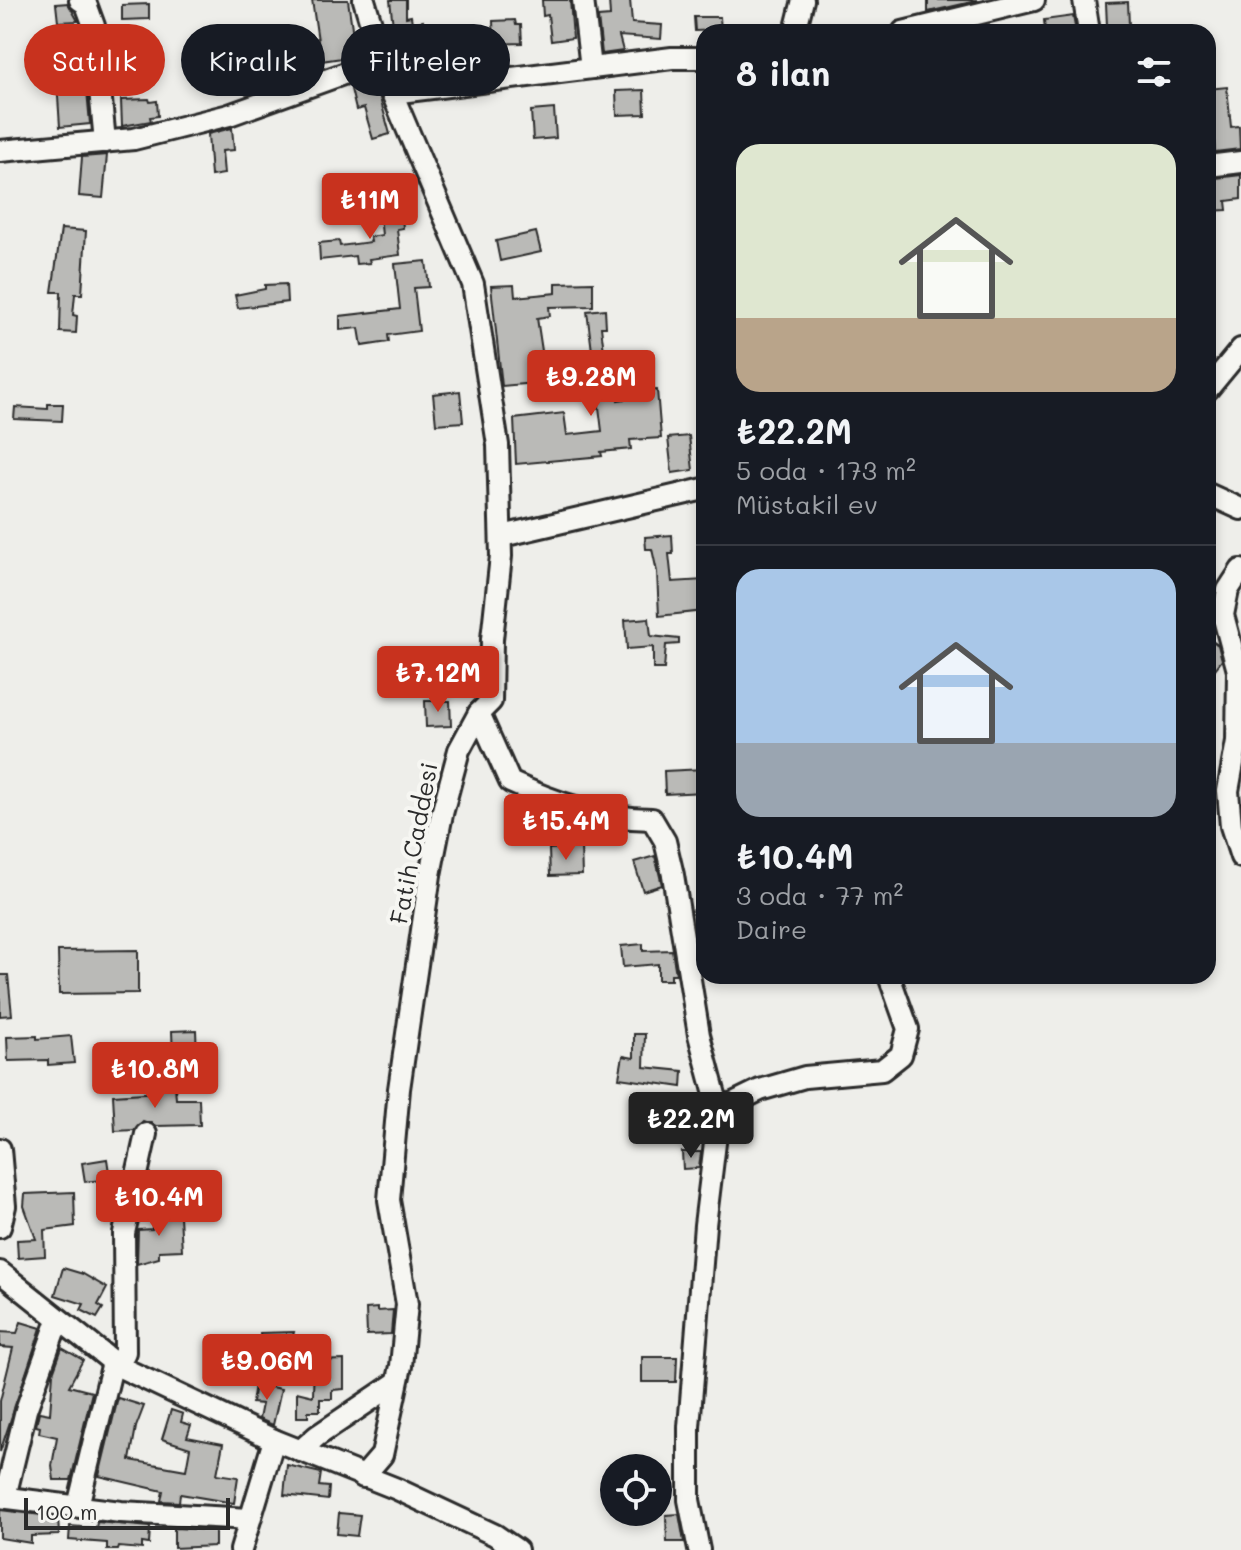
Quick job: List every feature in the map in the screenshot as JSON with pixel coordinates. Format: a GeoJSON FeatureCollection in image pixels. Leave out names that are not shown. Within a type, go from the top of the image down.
{"type":"FeatureCollection","features":[{"type":"Feature","properties":{"kind":"street"},"geometry":{"type":"LineString","coordinates":[[80,0],[86,4],[94,26],[105,142]]}},
{"type":"Feature","properties":{"kind":"street","name":"Fatih Caddesi"},"geometry":{"type":"LineString","coordinates":[[364,0],[371,24]]}},
{"type":"Feature","properties":{"kind":"street"},"geometry":{"type":"LineString","coordinates":[[583,0],[591,68]]}},
{"type":"Feature","properties":{"kind":"street"},"geometry":{"type":"LineString","coordinates":[[797,24],[803,0]]}},
{"type":"Feature","properties":{"kind":"street"},"geometry":{"type":"LineString","coordinates":[[936,24],[1034,0]]}},
{"type":"Feature","properties":{"kind":"street"},"geometry":{"type":"LineString","coordinates":[[1084,0],[1088,24]]}},
{"type":"Feature","properties":{"kind":"street"},"geometry":{"type":"LineString","coordinates":[[510,78],[696,59]]}},
{"type":"Feature","properties":{"kind":"street"},"geometry":{"type":"LineString","coordinates":[[0,151],[134,139],[229,115],[341,75]]}},
{"type":"Feature","properties":{"kind":"street","name":"Fatih Caddesi"},"geometry":{"type":"LineString","coordinates":[[363,1477],[382,1455],[397,1382],[407,1304],[389,1200],[399,1089],[442,814],[459,750],[479,713],[491,701],[492,639],[502,536],[498,445],[473,284],[393,96]]}},
{"type":"Feature","properties":{"kind":"street"},"geometry":{"type":"LineString","coordinates":[[1216,165],[1241,162]]}},
{"type":"Feature","properties":{"kind":"street"},"geometry":{"type":"LineString","coordinates":[[1216,379],[1241,349]]}},
{"type":"Feature","properties":{"kind":"street"},"geometry":{"type":"LineString","coordinates":[[502,536],[696,491]]}},
{"type":"Feature","properties":{"kind":"street"},"geometry":{"type":"LineString","coordinates":[[1216,498],[1241,509]]}},
{"type":"Feature","properties":{"kind":"street"},"geometry":{"type":"LineString","coordinates":[[1241,570],[1228,590],[1223,615],[1238,671],[1237,741],[1228,791],[1241,857]]}},
{"type":"Feature","properties":{"kind":"street"},"geometry":{"type":"LineString","coordinates":[[479,713],[510,782],[556,803],[626,819],[652,819],[665,841],[699,1035],[719,1110],[705,1225],[689,1427],[689,1500],[699,1550]]}},
{"type":"Feature","properties":{"kind":"street"},"geometry":{"type":"LineString","coordinates":[[719,1110],[760,1090],[805,1077],[882,1070],[901,1055],[908,1029],[892,984]]}},
{"type":"Feature","properties":{"kind":"street"},"geometry":{"type":"LineString","coordinates":[[78,1506],[116,1364],[125,1352],[124,1233],[146,1134]]}},
{"type":"Feature","properties":{"kind":"street"},"geometry":{"type":"LineString","coordinates":[[0,1149],[5,1206],[0,1227]]}},
{"type":"Feature","properties":{"kind":"street"},"geometry":{"type":"LineString","coordinates":[[0,1272],[116,1364],[274,1440],[397,1489],[495,1535],[517,1550]]}},
{"type":"Feature","properties":{"kind":"street"},"geometry":{"type":"LineString","coordinates":[[58,1320],[26,1410],[2,1497],[121,1512],[250,1519]]}},
{"type":"Feature","properties":{"kind":"street"},"geometry":{"type":"LineString","coordinates":[[300,1451],[397,1382]]}},
{"type":"Feature","properties":{"kind":"street"},"geometry":{"type":"LineString","coordinates":[[241,1550],[274,1440]]}},
{"type":"Feature","properties":{"kind":"building"},"geometry":{"type":"Polygon","coordinates":[[[312,0],[348,0],[351,24],[341,24],[341,58],[325,60],[325,24],[316,24],[312,0]]]}},
{"type":"Feature","properties":{"kind":"building"},"geometry":{"type":"Polygon","coordinates":[[[390,0],[406,0],[406,17],[411,16],[412,23],[423,21],[423,24],[393,24],[390,0]]]}},
{"type":"Feature","properties":{"kind":"building"},"geometry":{"type":"Polygon","coordinates":[[[542,0],[570,0],[573,38],[551,41],[548,15],[543,16],[542,0]]]}},
{"type":"Feature","properties":{"kind":"building"},"geometry":{"type":"Polygon","coordinates":[[[609,0],[630,0],[632,23],[662,25],[661,39],[619,36],[623,51],[602,54],[598,17],[610,16],[609,0]]]}},
{"type":"Feature","properties":{"kind":"building"},"geometry":{"type":"Polygon","coordinates":[[[928,0],[976,0],[976,1],[928,12],[928,0]]]}},
{"type":"Feature","properties":{"kind":"building"},"geometry":{"type":"Polygon","coordinates":[[[1128,2],[1129,24],[1107,24],[1106,3],[1128,2]]]}},
{"type":"Feature","properties":{"kind":"building"},"geometry":{"type":"Polygon","coordinates":[[[68,3],[78,21],[58,22],[56,4],[68,3]]]}},
{"type":"Feature","properties":{"kind":"building"},"geometry":{"type":"Polygon","coordinates":[[[149,4],[149,19],[122,20],[122,5],[149,4]]]}},
{"type":"Feature","properties":{"kind":"building"},"geometry":{"type":"Polygon","coordinates":[[[1073,16],[1074,24],[1044,24],[1044,20],[1073,16]]]}},
{"type":"Feature","properties":{"kind":"building"},"geometry":{"type":"Polygon","coordinates":[[[694,17],[720,17],[721,24],[696,24],[695,31],[694,17]]]}},
{"type":"Feature","properties":{"kind":"building"},"geometry":{"type":"Polygon","coordinates":[[[515,20],[516,25],[521,25],[522,43],[510,43],[510,24],[493,24],[493,21],[515,20]]]}},
{"type":"Feature","properties":{"kind":"building"},"geometry":{"type":"Polygon","coordinates":[[[1227,87],[1231,127],[1239,126],[1240,149],[1216,152],[1216,88],[1227,87]]]}},
{"type":"Feature","properties":{"kind":"building"},"geometry":{"type":"Polygon","coordinates":[[[644,90],[645,114],[617,115],[616,91],[644,90]]]}},
{"type":"Feature","properties":{"kind":"building"},"geometry":{"type":"Polygon","coordinates":[[[58,96],[88,96],[90,124],[60,127],[58,96]]]}},
{"type":"Feature","properties":{"kind":"building"},"geometry":{"type":"Polygon","coordinates":[[[353,96],[379,96],[390,134],[373,139],[364,108],[356,110],[353,96]]]}},
{"type":"Feature","properties":{"kind":"building"},"geometry":{"type":"Polygon","coordinates":[[[149,99],[150,102],[157,101],[158,116],[150,117],[151,121],[122,126],[121,100],[149,99]]]}},
{"type":"Feature","properties":{"kind":"building"},"geometry":{"type":"Polygon","coordinates":[[[554,109],[556,138],[533,140],[531,111],[554,109]]]}},
{"type":"Feature","properties":{"kind":"building"},"geometry":{"type":"Polygon","coordinates":[[[232,128],[234,150],[222,151],[224,174],[211,176],[208,134],[232,128]]]}},
{"type":"Feature","properties":{"kind":"building"},"geometry":{"type":"Polygon","coordinates":[[[107,155],[103,198],[79,196],[82,157],[107,155]]]}},
{"type":"Feature","properties":{"kind":"building"},"geometry":{"type":"Polygon","coordinates":[[[1241,175],[1241,199],[1226,201],[1227,210],[1216,211],[1216,178],[1241,175]]]}},
{"type":"Feature","properties":{"kind":"building"},"geometry":{"type":"Polygon","coordinates":[[[401,206],[403,228],[397,229],[400,255],[356,264],[355,256],[320,260],[319,243],[339,241],[340,246],[371,242],[370,237],[382,235],[379,208],[401,206]]]}},
{"type":"Feature","properties":{"kind":"building"},"geometry":{"type":"Polygon","coordinates":[[[61,229],[86,231],[82,294],[75,294],[73,315],[77,316],[76,333],[60,332],[61,292],[52,292],[61,229]]]}},
{"type":"Feature","properties":{"kind":"building"},"geometry":{"type":"Polygon","coordinates":[[[536,232],[541,252],[500,261],[496,241],[536,232]]]}},
{"type":"Feature","properties":{"kind":"building"},"geometry":{"type":"Polygon","coordinates":[[[426,261],[429,287],[414,288],[419,331],[388,335],[389,342],[362,346],[359,328],[340,330],[340,316],[400,309],[395,264],[426,261]]]}},
{"type":"Feature","properties":{"kind":"building"},"geometry":{"type":"Polygon","coordinates":[[[593,282],[593,306],[549,307],[550,316],[537,318],[544,364],[533,365],[535,383],[502,386],[491,286],[514,285],[515,297],[556,293],[556,283],[593,282]]]}},
{"type":"Feature","properties":{"kind":"building"},"geometry":{"type":"Polygon","coordinates":[[[286,284],[287,302],[238,308],[235,295],[265,289],[265,285],[286,284]]]}},
{"type":"Feature","properties":{"kind":"building"},"geometry":{"type":"Polygon","coordinates":[[[605,309],[606,327],[601,327],[607,376],[614,374],[618,400],[638,397],[638,391],[657,390],[661,438],[630,440],[631,449],[601,452],[602,456],[516,464],[514,419],[564,413],[567,435],[602,431],[587,311],[605,309]]]}},
{"type":"Feature","properties":{"kind":"building"},"geometry":{"type":"Polygon","coordinates":[[[460,391],[463,422],[436,424],[433,394],[460,391]]]}},
{"type":"Feature","properties":{"kind":"building"},"geometry":{"type":"Polygon","coordinates":[[[48,404],[63,404],[62,421],[14,419],[15,407],[48,409],[48,404]]]}},
{"type":"Feature","properties":{"kind":"building"},"geometry":{"type":"Polygon","coordinates":[[[689,436],[693,470],[672,473],[668,438],[689,436]]]}},
{"type":"Feature","properties":{"kind":"building"},"geometry":{"type":"Polygon","coordinates":[[[672,535],[673,554],[669,554],[672,582],[696,580],[696,612],[659,616],[657,572],[652,549],[646,549],[645,537],[672,535]]]}},
{"type":"Feature","properties":{"kind":"building"},"geometry":{"type":"Polygon","coordinates":[[[649,618],[651,636],[679,639],[679,644],[666,645],[664,669],[653,669],[653,647],[627,649],[625,620],[649,618]]]}},
{"type":"Feature","properties":{"kind":"building"},"geometry":{"type":"Polygon","coordinates":[[[1216,644],[1218,645],[1222,660],[1216,668],[1216,644]]]}},
{"type":"Feature","properties":{"kind":"building"},"geometry":{"type":"Polygon","coordinates":[[[425,701],[450,701],[451,726],[426,727],[425,701]]]}},
{"type":"Feature","properties":{"kind":"building"},"geometry":{"type":"Polygon","coordinates":[[[696,769],[696,792],[665,794],[664,771],[696,769]]]}},
{"type":"Feature","properties":{"kind":"building"},"geometry":{"type":"Polygon","coordinates":[[[581,847],[582,875],[550,876],[549,849],[581,847]]]}},
{"type":"Feature","properties":{"kind":"building"},"geometry":{"type":"Polygon","coordinates":[[[655,856],[662,885],[643,891],[634,862],[655,856]]]}},
{"type":"Feature","properties":{"kind":"building"},"geometry":{"type":"Polygon","coordinates":[[[643,944],[643,951],[672,950],[676,974],[671,974],[671,980],[658,980],[658,964],[623,967],[621,946],[643,944]]]}},
{"type":"Feature","properties":{"kind":"building"},"geometry":{"type":"Polygon","coordinates":[[[138,950],[138,993],[59,994],[58,951],[138,950]]]}},
{"type":"Feature","properties":{"kind":"building"},"geometry":{"type":"Polygon","coordinates":[[[0,975],[8,975],[12,1015],[0,1016],[0,975]]]}},
{"type":"Feature","properties":{"kind":"building"},"geometry":{"type":"Polygon","coordinates":[[[196,1030],[197,1056],[173,1057],[172,1031],[196,1030]]]}},
{"type":"Feature","properties":{"kind":"building"},"geometry":{"type":"Polygon","coordinates":[[[634,1034],[645,1034],[644,1067],[683,1071],[682,1087],[619,1078],[623,1056],[634,1058],[634,1034]]]}},
{"type":"Feature","properties":{"kind":"building"},"geometry":{"type":"Polygon","coordinates":[[[37,1036],[37,1039],[71,1036],[74,1063],[48,1065],[48,1060],[8,1061],[7,1037],[37,1036]]]}},
{"type":"Feature","properties":{"kind":"building"},"geometry":{"type":"Polygon","coordinates":[[[175,1086],[176,1099],[199,1099],[200,1125],[156,1126],[143,1121],[134,1130],[115,1131],[113,1095],[159,1092],[159,1087],[175,1086]]]}},
{"type":"Feature","properties":{"kind":"building"},"geometry":{"type":"Polygon","coordinates":[[[686,1104],[705,1109],[698,1136],[685,1132],[689,1121],[682,1119],[686,1104]]]}},
{"type":"Feature","properties":{"kind":"building"},"geometry":{"type":"Polygon","coordinates":[[[682,1152],[701,1152],[699,1168],[683,1169],[682,1152]]]}},
{"type":"Feature","properties":{"kind":"building"},"geometry":{"type":"Polygon","coordinates":[[[107,1159],[110,1179],[85,1182],[82,1163],[107,1159]]]}},
{"type":"Feature","properties":{"kind":"building"},"geometry":{"type":"Polygon","coordinates":[[[74,1192],[75,1226],[44,1230],[45,1256],[18,1258],[17,1240],[36,1239],[24,1206],[25,1194],[74,1192]]]}},
{"type":"Feature","properties":{"kind":"building"},"geometry":{"type":"Polygon","coordinates":[[[166,1213],[166,1217],[180,1216],[182,1250],[159,1251],[159,1258],[137,1264],[138,1230],[152,1229],[152,1214],[166,1213]]]}},
{"type":"Feature","properties":{"kind":"building"},"geometry":{"type":"Polygon","coordinates":[[[63,1268],[83,1274],[107,1288],[98,1305],[103,1308],[97,1318],[81,1310],[84,1304],[55,1295],[63,1268]]]}},
{"type":"Feature","properties":{"kind":"building"},"geometry":{"type":"Polygon","coordinates":[[[377,1308],[377,1311],[393,1310],[391,1334],[367,1335],[366,1309],[377,1308]]]}},
{"type":"Feature","properties":{"kind":"building"},"geometry":{"type":"Polygon","coordinates":[[[21,1322],[41,1328],[0,1452],[0,1401],[13,1348],[0,1347],[0,1332],[17,1333],[21,1322]]]}},
{"type":"Feature","properties":{"kind":"building"},"geometry":{"type":"Polygon","coordinates":[[[294,1332],[287,1360],[261,1360],[260,1333],[294,1332]]]}},
{"type":"Feature","properties":{"kind":"building"},"geometry":{"type":"Polygon","coordinates":[[[62,1348],[83,1360],[69,1386],[92,1392],[71,1480],[54,1480],[52,1466],[57,1437],[39,1433],[40,1427],[36,1426],[39,1412],[50,1414],[53,1373],[62,1348]]]}},
{"type":"Feature","properties":{"kind":"building"},"geometry":{"type":"Polygon","coordinates":[[[642,1357],[677,1357],[676,1382],[642,1382],[642,1357]]]}},
{"type":"Feature","properties":{"kind":"building"},"geometry":{"type":"Polygon","coordinates":[[[344,1360],[344,1389],[332,1390],[332,1399],[320,1399],[320,1411],[308,1411],[308,1417],[297,1417],[297,1392],[313,1396],[314,1361],[344,1360]]]}},
{"type":"Feature","properties":{"kind":"building"},"geometry":{"type":"Polygon","coordinates":[[[255,1384],[281,1389],[273,1425],[259,1419],[262,1404],[252,1403],[255,1384]]]}},
{"type":"Feature","properties":{"kind":"building"},"geometry":{"type":"Polygon","coordinates":[[[118,1398],[144,1406],[136,1427],[130,1460],[186,1470],[190,1448],[162,1439],[171,1410],[183,1414],[181,1422],[191,1425],[187,1437],[223,1444],[217,1474],[238,1477],[234,1503],[180,1494],[179,1502],[161,1501],[163,1491],[99,1476],[118,1398]]]}},
{"type":"Feature","properties":{"kind":"building"},"geometry":{"type":"Polygon","coordinates":[[[287,1465],[321,1473],[319,1486],[329,1487],[328,1500],[284,1495],[287,1465]]]}},
{"type":"Feature","properties":{"kind":"building"},"geometry":{"type":"Polygon","coordinates":[[[0,1510],[58,1517],[59,1535],[31,1536],[31,1543],[0,1538],[0,1510]]]}},
{"type":"Feature","properties":{"kind":"building"},"geometry":{"type":"Polygon","coordinates":[[[339,1513],[360,1515],[357,1536],[337,1534],[339,1513]]]}},
{"type":"Feature","properties":{"kind":"building"},"geometry":{"type":"Polygon","coordinates":[[[679,1514],[684,1542],[667,1542],[666,1526],[672,1526],[672,1515],[679,1514]]]}},
{"type":"Feature","properties":{"kind":"building"},"geometry":{"type":"Polygon","coordinates":[[[97,1522],[150,1527],[149,1544],[142,1543],[142,1549],[119,1547],[118,1550],[107,1550],[107,1543],[69,1540],[70,1526],[96,1528],[97,1522]]]}},
{"type":"Feature","properties":{"kind":"building"},"geometry":{"type":"Polygon","coordinates":[[[174,1528],[215,1530],[215,1546],[174,1548],[174,1528]]]}}]}
